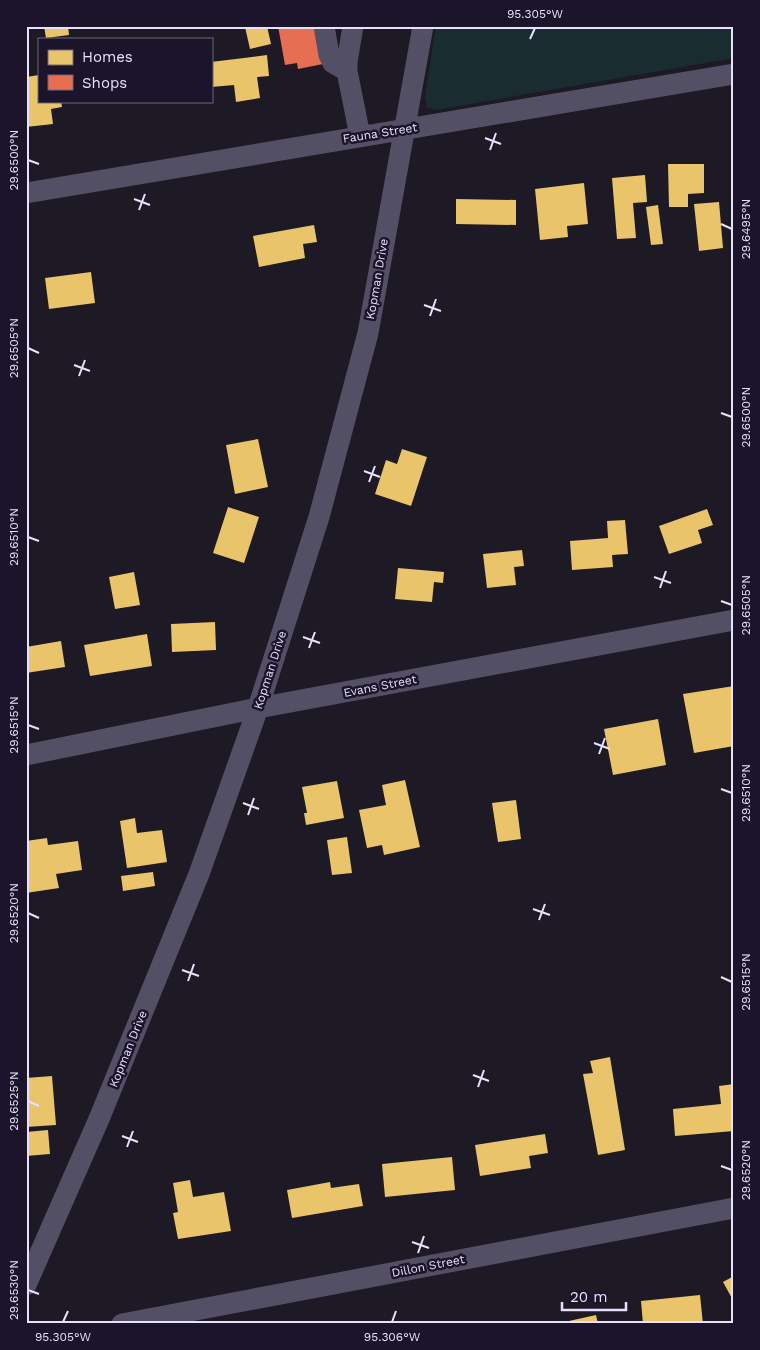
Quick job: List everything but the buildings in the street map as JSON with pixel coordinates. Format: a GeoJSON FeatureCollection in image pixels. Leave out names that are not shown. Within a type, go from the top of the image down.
{"type":"FeatureCollection","features":[{"type":"Feature","properties":{"kind":"street"},"geometry":{"type":"LineString","coordinates":[[324,26],[329,55],[333,63],[347,71]]}},
{"type":"Feature","properties":{"kind":"street"},"geometry":{"type":"LineString","coordinates":[[353,26],[347,71],[360,136]]}},
{"type":"Feature","properties":{"kind":"street","name":"Kopman Drive"},"geometry":{"type":"LineString","coordinates":[[26,1285],[99,1119],[192,892],[258,708],[318,517],[368,333],[423,26]]}},
{"type":"Feature","properties":{"kind":"street","name":"Fauna Street"},"geometry":{"type":"LineString","coordinates":[[26,193],[734,74]]}},
{"type":"Feature","properties":{"kind":"street","name":"Evans Street"},"geometry":{"type":"LineString","coordinates":[[26,755],[258,708],[734,620]]}},
{"type":"Feature","properties":{"kind":"street","name":"Dillon Street"},"geometry":{"type":"LineString","coordinates":[[122,1324],[734,1208]]}},
{"type":"Feature","properties":{"kind":"green space"},"geometry":{"type":"Polygon","coordinates":[[[436,26],[734,26],[734,58],[435,110],[427,107],[425,97],[436,26]]]}}]}
